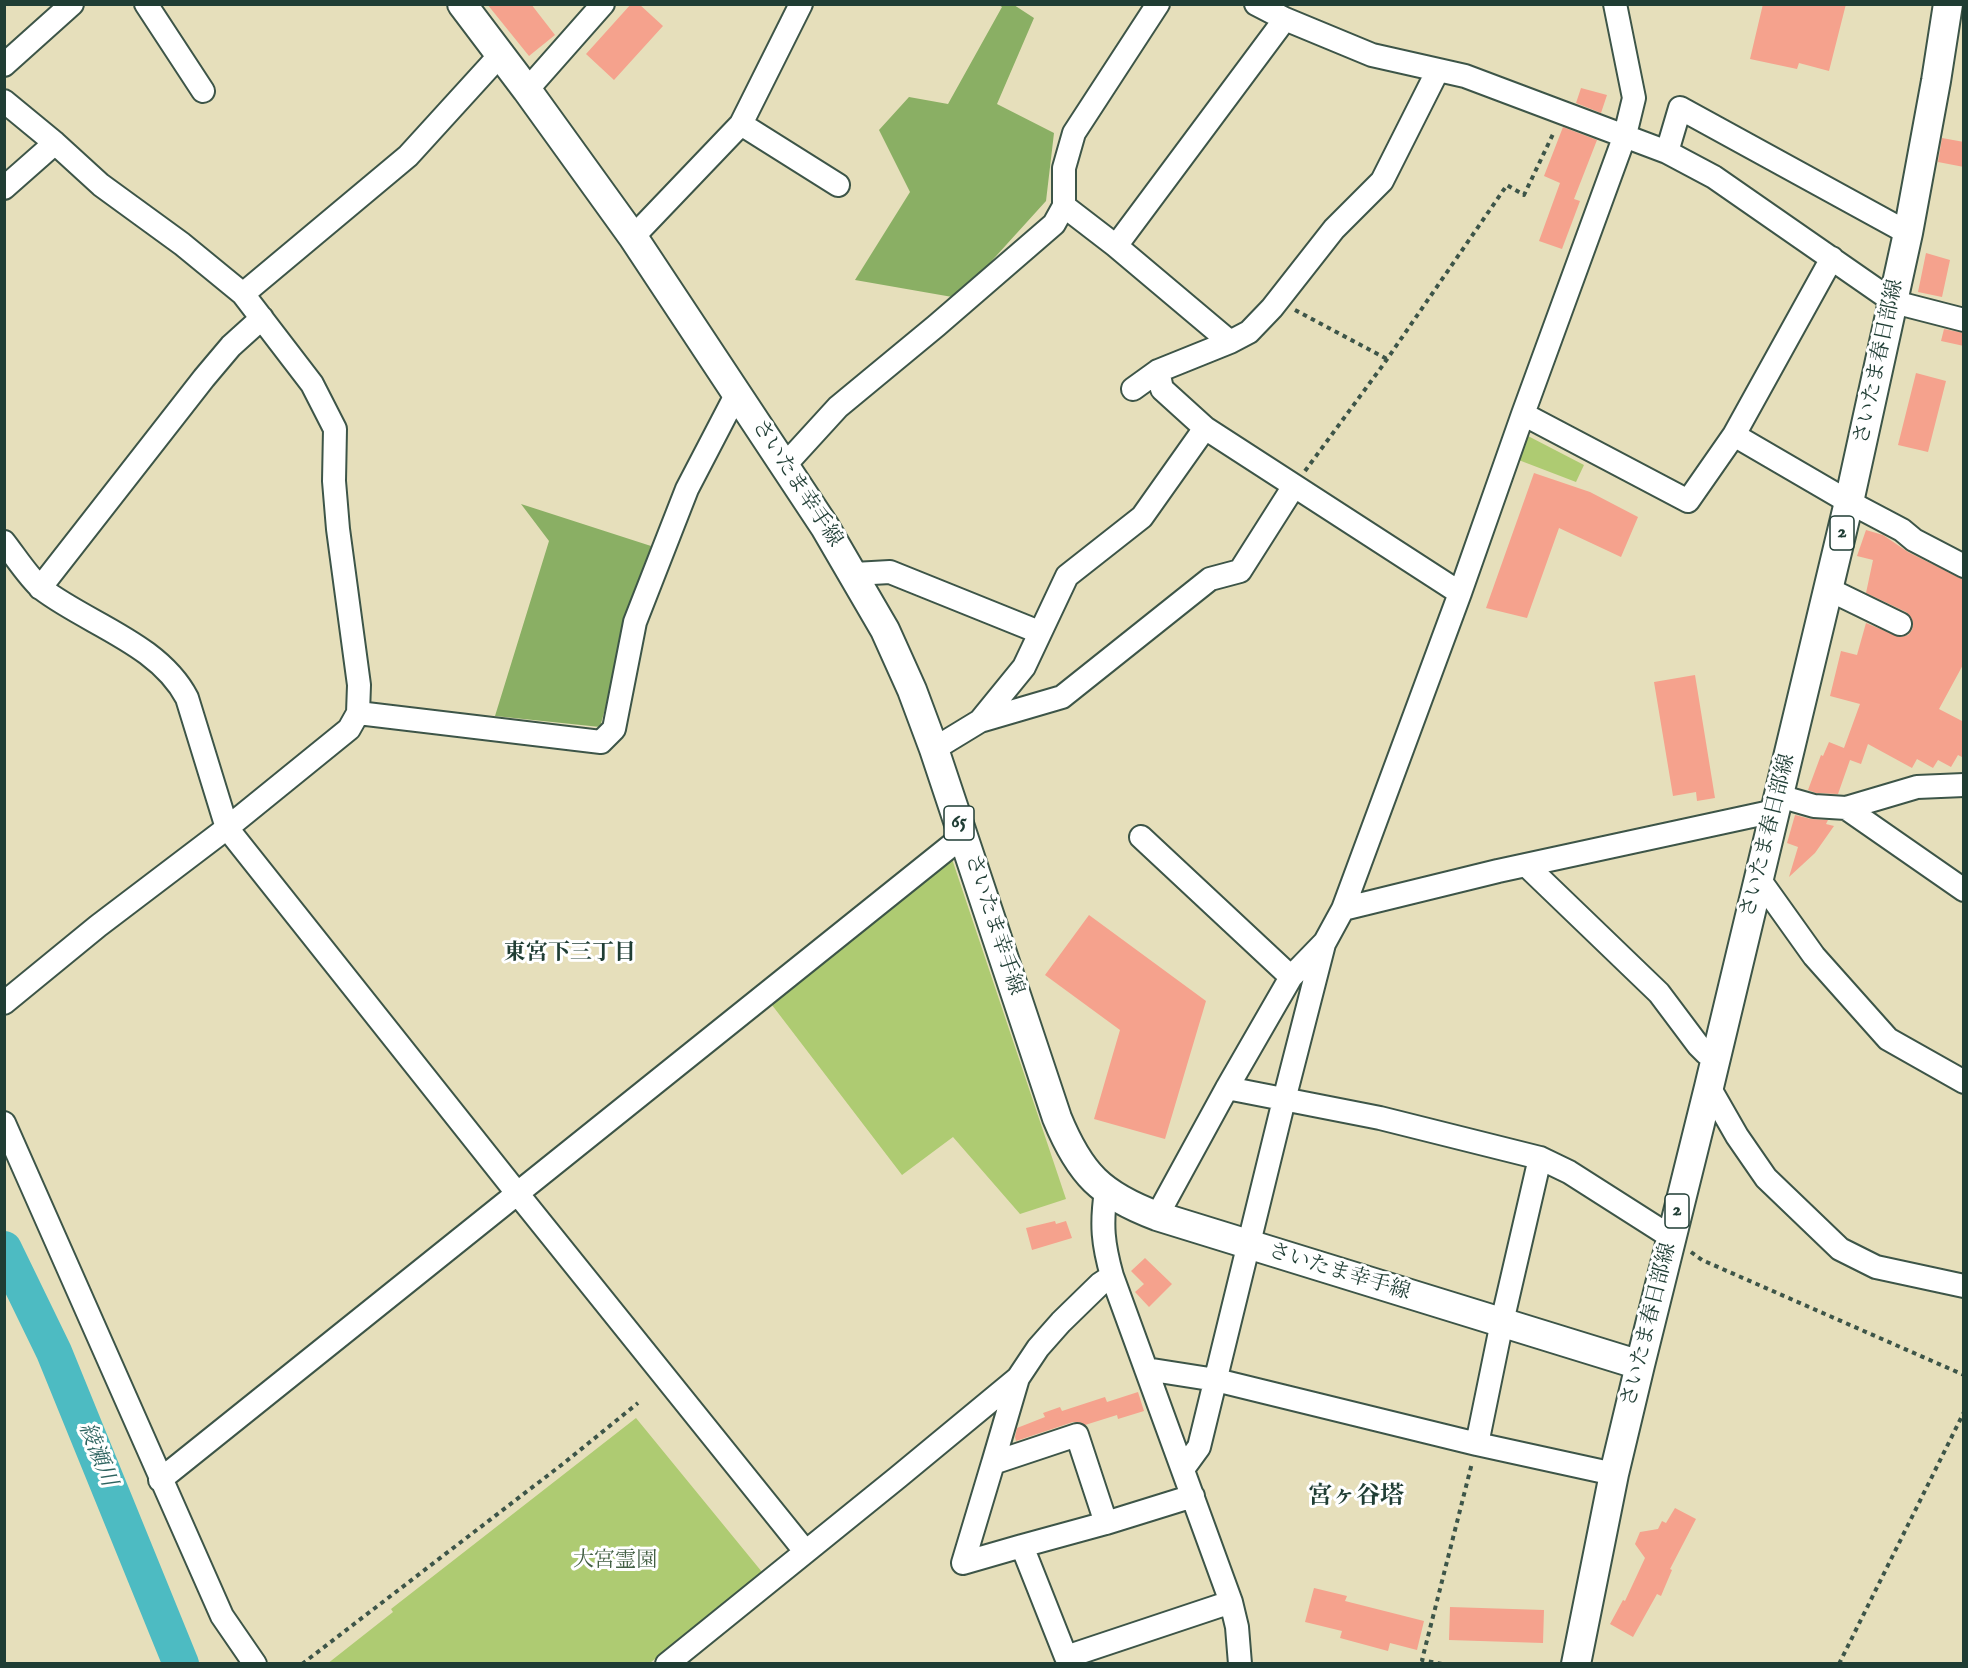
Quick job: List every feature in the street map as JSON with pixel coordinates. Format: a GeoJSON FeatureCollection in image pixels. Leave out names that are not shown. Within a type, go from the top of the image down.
{"type":"FeatureCollection","features":[{"type":"Feature","properties":{"kind":"main road","name":"さいたま幸手線"},"geometry":{"type":"LineString","coordinates":[[462,4],[633,237],[785,465],[854,574],[885,630],[912,690],[934,749],[1057,1118],[1077,1159],[1091,1178],[1124,1203],[1157,1216],[1640,1365]]}},
{"type":"Feature","properties":{"kind":"main road","name":"さいたま春日部線"},"geometry":{"type":"LineString","coordinates":[[1576,1664],[1614,1474],[1850,502],[1908,233],[1948,4]]}},
{"type":"Feature","properties":{"kind":"street"},"geometry":{"type":"LineString","coordinates":[[4,65],[72,4]]}},
{"type":"Feature","properties":{"kind":"street"},"geometry":{"type":"LineString","coordinates":[[146,4],[203,91]]}},
{"type":"Feature","properties":{"kind":"street"},"geometry":{"type":"LineString","coordinates":[[527,90],[603,4]]}},
{"type":"Feature","properties":{"kind":"street"},"geometry":{"type":"LineString","coordinates":[[633,237],[741,124],[801,4]]}},
{"type":"Feature","properties":{"kind":"street"},"geometry":{"type":"LineString","coordinates":[[785,465],[837,406],[936,326],[1054,224],[1064,206],[1064,168],[1074,133],[1158,4]]}},
{"type":"Feature","properties":{"kind":"street"},"geometry":{"type":"LineString","coordinates":[[1256,4],[1285,19],[1372,55],[1465,76],[1667,152],[1714,177],[1833,258],[1894,303],[1964,320]]}},
{"type":"Feature","properties":{"kind":"street"},"geometry":{"type":"LineString","coordinates":[[1183,1469],[1199,1447],[1325,942],[1343,909],[1625,135],[1634,98],[1615,4]]}},
{"type":"Feature","properties":{"kind":"street"},"geometry":{"type":"LineString","coordinates":[[1116,246],[1285,19]]}},
{"type":"Feature","properties":{"kind":"street"},"geometry":{"type":"LineString","coordinates":[[243,294],[408,156],[500,55]]}},
{"type":"Feature","properties":{"kind":"street"},"geometry":{"type":"LineString","coordinates":[[1133,389],[1158,371],[1249,332],[1278,301],[1334,229],[1382,182],[1438,70]]}},
{"type":"Feature","properties":{"kind":"street"},"geometry":{"type":"LineString","coordinates":[[4,101],[101,185],[182,244],[243,294],[312,384],[335,429],[335,500],[359,685],[358,713],[349,729],[227,828],[98,926],[4,1004]]}},
{"type":"Feature","properties":{"kind":"street"},"geometry":{"type":"LineString","coordinates":[[1667,152],[1680,108],[1908,233]]}},
{"type":"Feature","properties":{"kind":"street"},"geometry":{"type":"LineString","coordinates":[[741,124],[838,185]]}},
{"type":"Feature","properties":{"kind":"street"},"geometry":{"type":"LineString","coordinates":[[4,188],[55,143]]}},
{"type":"Feature","properties":{"kind":"street"},"geometry":{"type":"LineString","coordinates":[[1064,206],[1116,246],[1230,342]]}},
{"type":"Feature","properties":{"kind":"street"},"geometry":{"type":"LineString","coordinates":[[1522,414],[1688,501],[1734,435],[1833,258]]}},
{"type":"Feature","properties":{"kind":"street"},"geometry":{"type":"LineString","coordinates":[[40,588],[204,378],[231,346],[262,318]]}},
{"type":"Feature","properties":{"kind":"street"},"geometry":{"type":"LineString","coordinates":[[1158,371],[1162,389],[1205,429],[1218,435],[1460,592]]}},
{"type":"Feature","properties":{"kind":"street"},"geometry":{"type":"LineString","coordinates":[[358,713],[602,742],[614,729],[635,622],[687,489],[736,393]]}},
{"type":"Feature","properties":{"kind":"street"},"geometry":{"type":"LineString","coordinates":[[980,721],[1024,667],[1067,576],[1142,517],[1205,429]]}},
{"type":"Feature","properties":{"kind":"street"},"geometry":{"type":"LineString","coordinates":[[1734,435],[1902,530],[1914,540],[1964,566]]}},
{"type":"Feature","properties":{"kind":"street"},"geometry":{"type":"LineString","coordinates":[[934,749],[980,721],[1062,697],[1210,579],[1240,571],[1294,486]]}},
{"type":"Feature","properties":{"kind":"street"},"geometry":{"type":"LineString","coordinates":[[4,542],[40,588],[158,661],[179,682],[187,698],[227,828],[805,1551]]}},
{"type":"Feature","properties":{"kind":"street"},"geometry":{"type":"LineString","coordinates":[[854,574],[890,572],[1039,633]]}},
{"type":"Feature","properties":{"kind":"street"},"geometry":{"type":"LineString","coordinates":[[1828,589],[1900,624]]}},
{"type":"Feature","properties":{"kind":"street"},"geometry":{"type":"LineString","coordinates":[[1343,909],[1777,803],[1846,808],[1917,787],[1964,785]]}},
{"type":"Feature","properties":{"kind":"street"},"geometry":{"type":"LineString","coordinates":[[1846,808],[1964,890]]}},
{"type":"Feature","properties":{"kind":"street"},"geometry":{"type":"LineString","coordinates":[[160,1480],[963,836]]}},
{"type":"Feature","properties":{"kind":"street"},"geometry":{"type":"LineString","coordinates":[[1141,837],[1292,977]]}},
{"type":"Feature","properties":{"kind":"street"},"geometry":{"type":"LineString","coordinates":[[1526,865],[1659,993],[1698,1045],[1706,1053],[1716,1058]]}},
{"type":"Feature","properties":{"kind":"street"},"geometry":{"type":"LineString","coordinates":[[1757,886],[1764,886],[1814,956],[1888,1039],[1964,1082]]}},
{"type":"Feature","properties":{"kind":"street"},"geometry":{"type":"LineString","coordinates":[[1157,1216],[1227,1088],[1292,977],[1325,942]]}},
{"type":"Feature","properties":{"kind":"street"},"geometry":{"type":"LineString","coordinates":[[1709,1087],[1737,1136],[1766,1178],[1840,1249],[1876,1267],[1964,1286]]}},
{"type":"Feature","properties":{"kind":"street"},"geometry":{"type":"LineString","coordinates":[[1227,1088],[1380,1118],[1540,1158],[1569,1172],[1671,1237]]}},
{"type":"Feature","properties":{"kind":"street"},"geometry":{"type":"LineString","coordinates":[[4,1123],[222,1616],[255,1664]]}},
{"type":"Feature","properties":{"kind":"street"},"geometry":{"type":"LineString","coordinates":[[1477,1444],[1502,1322],[1540,1158]]}},
{"type":"Feature","properties":{"kind":"street"},"geometry":{"type":"LineString","coordinates":[[1106,1191],[1103,1213],[1104,1249],[1231,1602],[1237,1626],[1240,1664]]}},
{"type":"Feature","properties":{"kind":"street"},"geometry":{"type":"LineString","coordinates":[[667,1664],[897,1479],[1018,1378],[1038,1348],[1061,1322],[1100,1284],[1112,1276]]}},
{"type":"Feature","properties":{"kind":"street"},"geometry":{"type":"LineString","coordinates":[[1146,1369],[1216,1380],[1477,1444],[1614,1474]]}},
{"type":"Feature","properties":{"kind":"street"},"geometry":{"type":"LineString","coordinates":[[1018,1378],[963,1563],[1193,1496]]}},
{"type":"Feature","properties":{"kind":"street"},"geometry":{"type":"LineString","coordinates":[[993,1463],[1077,1435],[1106,1523]]}},
{"type":"Feature","properties":{"kind":"street"},"geometry":{"type":"LineString","coordinates":[[1022,1546],[1066,1657],[1231,1602]]}},
{"type":"Feature","properties":{"kind":"path"},"geometry":{"type":"LineString","coordinates":[[1294,486],[1387,359],[1507,185],[1524,195],[1563,112]]}},
{"type":"Feature","properties":{"kind":"path"},"geometry":{"type":"LineString","coordinates":[[1278,301],[1387,359]]}},
{"type":"Feature","properties":{"kind":"path"},"geometry":{"type":"LineString","coordinates":[[1671,1237],[1702,1260],[1964,1375]]}},
{"type":"Feature","properties":{"kind":"path"},"geometry":{"type":"LineString","coordinates":[[302,1664],[564,1463],[638,1403]]}},
{"type":"Feature","properties":{"kind":"path"},"geometry":{"type":"LineString","coordinates":[[1839,1664],[1964,1412]]}},
{"type":"Feature","properties":{"kind":"path"},"geometry":{"type":"LineString","coordinates":[[1442,1664],[1422,1660],[1477,1444]]}},
{"type":"Feature","properties":{"kind":"green space"},"geometry":{"type":"Polygon","coordinates":[[[999,5],[1014,5],[1034,18],[997,104],[1054,133],[1046,201],[958,298],[855,280],[910,192],[879,130],[909,97],[948,104],[1002,7],[999,5]]]}},
{"type":"Feature","properties":{"kind":"green space"},"geometry":{"type":"Polygon","coordinates":[[[1528,436],[1584,465],[1576,482],[1516,459],[1528,436]]]}},
{"type":"Feature","properties":{"kind":"green space"},"geometry":{"type":"Polygon","coordinates":[[[521,504],[651,546],[600,727],[495,716],[549,541],[521,504]]]}},
{"type":"Feature","properties":{"kind":"green space"},"geometry":{"type":"Polygon","coordinates":[[[952,859],[1066,1199],[1020,1214],[953,1137],[902,1175],[772,1005],[952,859]]]}},
{"type":"Feature","properties":{"kind":"green space","name":"大宮霊園"},"geometry":{"type":"Polygon","coordinates":[[[636,1418],[762,1572],[650,1663],[327,1664],[393,1612],[391,1609],[636,1418]]]}},
{"type":"Feature","properties":{"kind":"building"},"geometry":{"type":"Polygon","coordinates":[[[487,4],[531,4],[555,35],[529,56],[487,4]]]}},
{"type":"Feature","properties":{"kind":"building"},"geometry":{"type":"Polygon","coordinates":[[[631,4],[639,4],[663,26],[614,80],[586,54],[631,4]]]}},
{"type":"Feature","properties":{"kind":"building"},"geometry":{"type":"Polygon","coordinates":[[[1763,4],[1846,4],[1829,71],[1799,63],[1797,69],[1750,59],[1763,4]]]}},
{"type":"Feature","properties":{"kind":"building"},"geometry":{"type":"Polygon","coordinates":[[[1581,88],[1607,95],[1601,113],[1576,103],[1581,88]]]}},
{"type":"Feature","properties":{"kind":"building"},"geometry":{"type":"Polygon","coordinates":[[[1563,127],[1597,140],[1574,199],[1580,201],[1562,249],[1539,241],[1560,183],[1544,176],[1563,127]]]}},
{"type":"Feature","properties":{"kind":"building"},"geometry":{"type":"Polygon","coordinates":[[[1942,138],[1964,142],[1964,167],[1938,162],[1942,138]]]}},
{"type":"Feature","properties":{"kind":"building"},"geometry":{"type":"Polygon","coordinates":[[[1926,253],[1950,260],[1942,297],[1918,292],[1926,253]]]}},
{"type":"Feature","properties":{"kind":"building"},"geometry":{"type":"Polygon","coordinates":[[[1944,329],[1964,333],[1964,346],[1941,341],[1944,329]]]}},
{"type":"Feature","properties":{"kind":"building"},"geometry":{"type":"Polygon","coordinates":[[[1916,373],[1946,381],[1928,452],[1898,445],[1916,373]]]}},
{"type":"Feature","properties":{"kind":"building"},"geometry":{"type":"Polygon","coordinates":[[[1534,473],[1590,492],[1638,517],[1621,557],[1559,528],[1527,618],[1486,608],[1534,473]]]}},
{"type":"Feature","properties":{"kind":"building"},"geometry":{"type":"Polygon","coordinates":[[[1866,530],[1883,535],[1908,552],[1964,580],[1964,663],[1939,709],[1964,722],[1964,758],[1958,755],[1951,767],[1938,760],[1933,768],[1917,759],[1912,768],[1868,744],[1861,764],[1850,760],[1838,794],[1816,793],[1808,790],[1821,755],[1823,756],[1829,742],[1844,748],[1860,704],[1830,696],[1841,651],[1857,655],[1866,623],[1900,637],[1908,635],[1912,630],[1911,617],[1906,612],[1866,593],[1873,560],[1857,556],[1866,530]]]}},
{"type":"Feature","properties":{"kind":"building"},"geometry":{"type":"Polygon","coordinates":[[[1695,675],[1715,798],[1697,801],[1696,792],[1673,796],[1654,682],[1695,675]]]}},
{"type":"Feature","properties":{"kind":"building"},"geometry":{"type":"Polygon","coordinates":[[[1795,815],[1828,820],[1826,824],[1834,826],[1815,853],[1789,877],[1798,847],[1787,843],[1795,815]]]}},
{"type":"Feature","properties":{"kind":"building"},"geometry":{"type":"Polygon","coordinates":[[[1089,915],[1206,1001],[1165,1139],[1094,1119],[1120,1030],[1045,975],[1089,915]]]}},
{"type":"Feature","properties":{"kind":"building"},"geometry":{"type":"Polygon","coordinates":[[[1055,1221],[1056,1224],[1066,1221],[1072,1238],[1032,1250],[1026,1228],[1055,1221]]]}},
{"type":"Feature","properties":{"kind":"building"},"geometry":{"type":"Polygon","coordinates":[[[1145,1258],[1172,1284],[1149,1307],[1135,1292],[1144,1284],[1131,1271],[1145,1258]]]}},
{"type":"Feature","properties":{"kind":"building"},"geometry":{"type":"Polygon","coordinates":[[[1138,1392],[1144,1411],[1118,1419],[1117,1415],[1085,1425],[1073,1422],[1016,1441],[1017,1428],[1045,1417],[1043,1413],[1060,1407],[1062,1411],[1105,1397],[1107,1402],[1138,1392]]]}},
{"type":"Feature","properties":{"kind":"building"},"geometry":{"type":"Polygon","coordinates":[[[1675,1508],[1696,1519],[1670,1569],[1672,1570],[1661,1596],[1657,1594],[1633,1637],[1610,1624],[1623,1600],[1625,1601],[1645,1558],[1635,1544],[1640,1532],[1658,1529],[1662,1521],[1666,1523],[1675,1508]]]}},
{"type":"Feature","properties":{"kind":"building"},"geometry":{"type":"Polygon","coordinates":[[[1314,1588],[1347,1596],[1345,1601],[1424,1621],[1417,1650],[1390,1643],[1388,1651],[1340,1638],[1342,1631],[1305,1622],[1314,1588]]]}},
{"type":"Feature","properties":{"kind":"building"},"geometry":{"type":"Polygon","coordinates":[[[1450,1607],[1544,1610],[1543,1643],[1449,1640],[1450,1607]]]}},
{"type":"Feature","properties":{"kind":"waterway","name":"綾瀬川"},"geometry":{"type":"LineString","coordinates":[[4,1249],[54,1352],[181,1664]]}},
{"type":"Feature","properties":{"kind":"district","name":"東宮下三丁目"},"geometry":{"type":"Point","coordinates":[570,954]}},
{"type":"Feature","properties":{"kind":"district","name":"宮ヶ谷塔"},"geometry":{"type":"Point","coordinates":[1356,1498]}}]}
